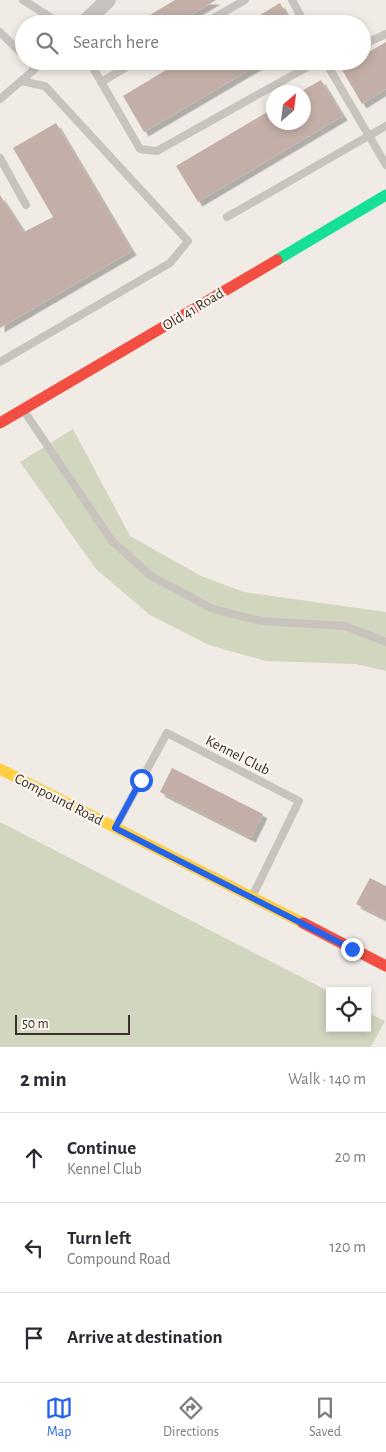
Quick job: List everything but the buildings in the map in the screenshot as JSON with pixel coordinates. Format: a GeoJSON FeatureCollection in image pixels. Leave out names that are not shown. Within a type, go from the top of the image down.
{"type":"FeatureCollection","features":[{"type":"Feature","properties":{"kind":"street"},"geometry":{"type":"LineString","coordinates":[[92,15],[108,0]]}},
{"type":"Feature","properties":{"kind":"street","name":"Old 41 Road"},"geometry":{"type":"LineString","coordinates":[[0,423],[386,195]]}},
{"type":"Feature","properties":{"kind":"street","name":"Compound Road"},"geometry":{"type":"LineString","coordinates":[[0,769],[386,966]]}},
{"type":"Feature","properties":{"kind":"lane"},"geometry":{"type":"LineString","coordinates":[[23,0],[47,15]]}},
{"type":"Feature","properties":{"kind":"lane"},"geometry":{"type":"LineString","coordinates":[[219,15],[245,0]]}},
{"type":"Feature","properties":{"kind":"lane"},"geometry":{"type":"LineString","coordinates":[[292,0],[300,15]]}},
{"type":"Feature","properties":{"kind":"lane"},"geometry":{"type":"LineString","coordinates":[[0,32],[15,47]]}},
{"type":"Feature","properties":{"kind":"lane"},"geometry":{"type":"LineString","coordinates":[[371,41],[386,34]]}},
{"type":"Feature","properties":{"kind":"lane"},"geometry":{"type":"LineString","coordinates":[[0,99],[34,70]]}},
{"type":"Feature","properties":{"kind":"lane"},"geometry":{"type":"LineString","coordinates":[[95,70],[140,149],[157,151],[302,70]]}},
{"type":"Feature","properties":{"kind":"lane"},"geometry":{"type":"LineString","coordinates":[[101,82],[122,70]]}},
{"type":"Feature","properties":{"kind":"lane"},"geometry":{"type":"LineString","coordinates":[[331,70],[386,165]]}},
{"type":"Feature","properties":{"kind":"lane"},"geometry":{"type":"LineString","coordinates":[[0,362],[170,263],[188,241],[45,86],[21,80]]}},
{"type":"Feature","properties":{"kind":"lane"},"geometry":{"type":"LineString","coordinates":[[228,217],[386,126]]}},
{"type":"Feature","properties":{"kind":"lane"},"geometry":{"type":"LineString","coordinates":[[0,158],[26,205]]}},
{"type":"Feature","properties":{"kind":"lane"},"geometry":{"type":"LineString","coordinates":[[23,409],[112,541],[151,576],[212,609],[261,620],[344,626],[386,642]]}},
{"type":"Feature","properties":{"kind":"lane","name":"Kennel Club"},"geometry":{"type":"LineString","coordinates":[[115,828],[166,733],[298,801],[252,897]]}},
{"type":"Feature","properties":{"kind":"green space"},"geometry":{"type":"Polygon","coordinates":[[[73,429],[130,536],[201,576],[244,592],[386,612],[386,671],[356,664],[266,661],[209,645],[150,615],[96,569],[20,462],[73,429]]]}},
{"type":"Feature","properties":{"kind":"green space"},"geometry":{"type":"Polygon","coordinates":[[[0,822],[326,990],[326,1032],[371,1032],[371,1014],[385,1021],[371,1047],[0,1047],[0,822]]]}},
{"type":"Feature","properties":{"kind":"traffic: fast"},"geometry":{"type":"LineString","coordinates":[[277,260],[386,195]]}},
{"type":"Feature","properties":{"kind":"traffic: slow"},"geometry":{"type":"LineString","coordinates":[[0,769],[303,923]]}},
{"type":"Feature","properties":{"kind":"traffic: jam"},"geometry":{"type":"LineString","coordinates":[[0,423],[277,260]]}},
{"type":"Feature","properties":{"kind":"traffic: jam"},"geometry":{"type":"LineString","coordinates":[[303,923],[386,966]]}},
{"type":"Feature","properties":{"kind":"route"},"geometry":{"type":"LineString","coordinates":[[141,780],[115,828],[352,949]]}}]}
